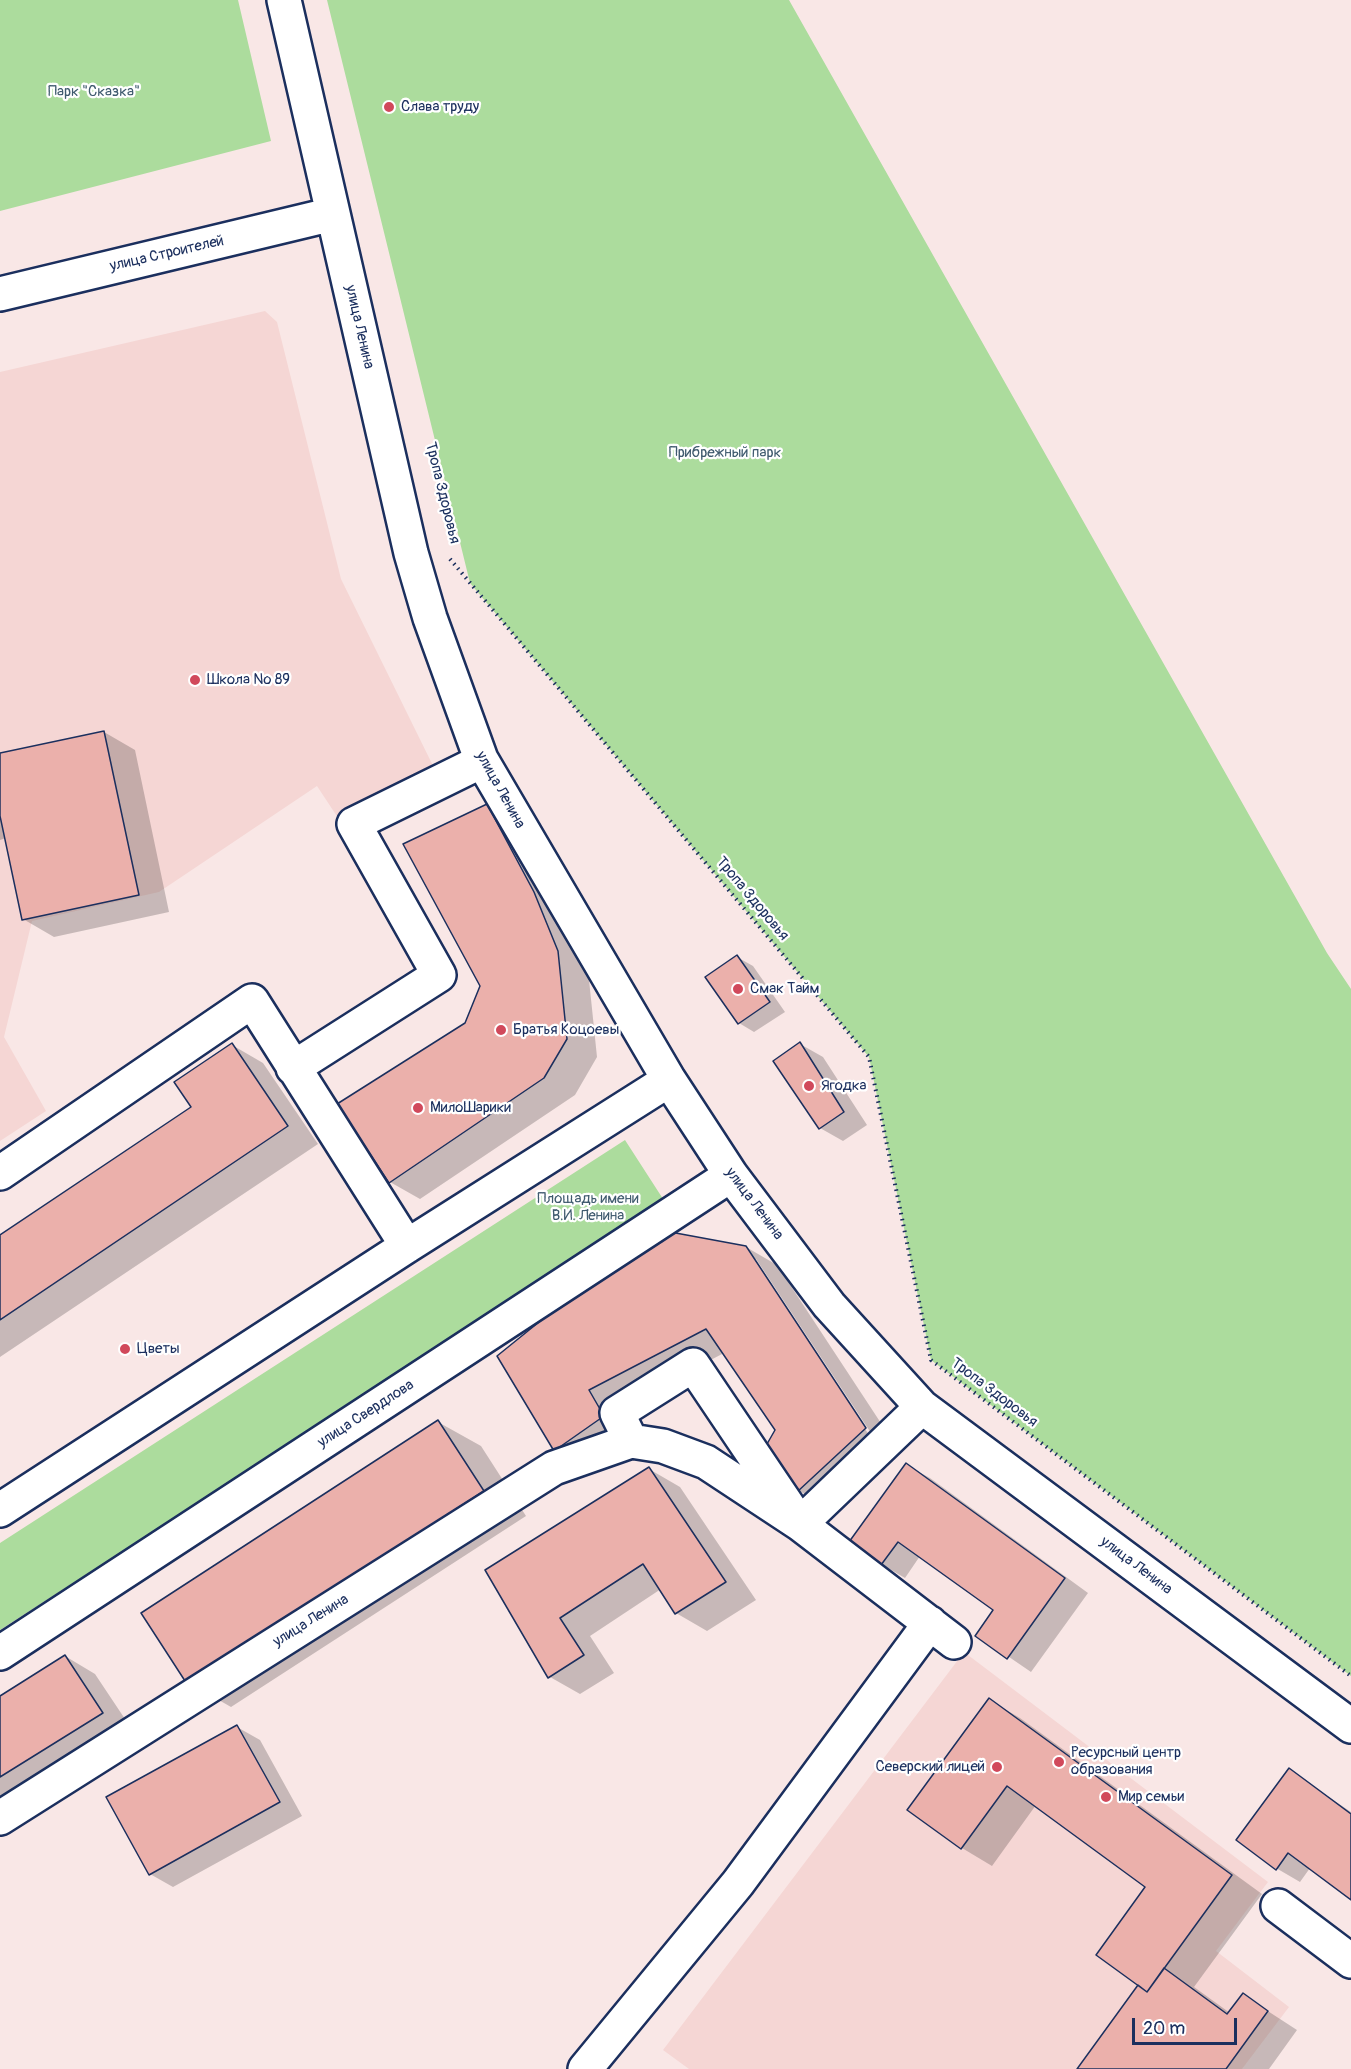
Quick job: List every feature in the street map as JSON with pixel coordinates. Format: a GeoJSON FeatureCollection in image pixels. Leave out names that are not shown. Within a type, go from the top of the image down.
{"type":"FeatureCollection","features":[{"type":"Feature","properties":{"kind":"street","name":"улица Ленина"},"geometry":{"type":"LineString","coordinates":[[284,0],[411,553],[430,618],[482,761],[669,1080],[731,1175],[829,1305],[922,1407],[1351,1726]]}},
{"type":"Feature","properties":{"kind":"street","name":"улица Строителей"},"geometry":{"type":"LineString","coordinates":[[0,294],[333,214]]}},
{"type":"Feature","properties":{"kind":"street"},"geometry":{"type":"LineString","coordinates":[[293,1068],[439,975],[354,824],[482,761]]}},
{"type":"Feature","properties":{"kind":"street"},"geometry":{"type":"LineString","coordinates":[[0,1173],[252,1001],[407,1246]]}},
{"type":"Feature","properties":{"kind":"street"},"geometry":{"type":"LineString","coordinates":[[0,1510],[407,1246],[669,1080]]}},
{"type":"Feature","properties":{"kind":"street","name":"улица Свердлова"},"geometry":{"type":"LineString","coordinates":[[0,1653],[731,1175]]}},
{"type":"Feature","properties":{"kind":"street","name":"улица Ленина"},"geometry":{"type":"LineString","coordinates":[[631,1441],[617,1413],[693,1365],[800,1524]]}},
{"type":"Feature","properties":{"kind":"street"},"geometry":{"type":"LineString","coordinates":[[800,1524],[922,1407]]}},
{"type":"Feature","properties":{"kind":"street","name":"улица Ленина"},"geometry":{"type":"LineString","coordinates":[[0,1818],[554,1468],[631,1441],[663,1446],[706,1462],[800,1524],[942,1632],[585,2069]]}},
{"type":"Feature","properties":{"kind":"street"},"geometry":{"type":"LineString","coordinates":[[1278,1906],[1351,1961]]}},
{"type":"Feature","properties":{"kind":"path","name":"Тропа Здоровья"},"geometry":{"type":"LineString","coordinates":[[449,558],[869,1057],[931,1360],[1351,1676]]}},
{"type":"Feature","properties":{"kind":"shaded area","name":"Школа № 89"},"geometry":{"type":"Polygon","coordinates":[[[265,311],[277,322],[341,579],[441,782],[346,830],[317,786],[159,892],[32,921],[4,1037],[46,1111],[0,1141],[0,372],[265,311]]]}},
{"type":"Feature","properties":{"kind":"shaded area","name":"Северский лицей"},"geometry":{"type":"Polygon","coordinates":[[[964,1652],[1268,1882],[1216,1951],[1289,2007],[1242,2069],[689,2069],[663,2050],[964,1652]]]}},
{"type":"Feature","properties":{"kind":"green space","name":"Парк \"Сказка\""},"geometry":{"type":"Polygon","coordinates":[[[0,0],[238,0],[271,141],[0,211],[0,0]]]}},
{"type":"Feature","properties":{"kind":"green space","name":"Прибрежный парк"},"geometry":{"type":"Polygon","coordinates":[[[327,0],[789,0],[1327,953],[1351,989],[1351,1676],[931,1360],[869,1057],[470,583],[327,0]]]}},
{"type":"Feature","properties":{"kind":"green space","name":"Площадь имени В.И. Ленина"},"geometry":{"type":"Polygon","coordinates":[[[625,1140],[665,1202],[0,1630],[0,1543],[625,1140]]]}},
{"type":"Feature","properties":{"kind":"building"},"geometry":{"type":"Polygon","coordinates":[[[104,731],[139,895],[22,920],[0,816],[0,753],[104,731]]]}},
{"type":"Feature","properties":{"kind":"building"},"geometry":{"type":"Polygon","coordinates":[[[487,804],[534,892],[558,951],[567,1039],[544,1078],[389,1183],[337,1104],[465,1023],[480,986],[403,844],[487,804]]]}},
{"type":"Feature","properties":{"kind":"building","name":"Смак Тайм"},"geometry":{"type":"Polygon","coordinates":[[[737,955],[770,1002],[738,1024],[705,977],[737,955]]]}},
{"type":"Feature","properties":{"kind":"building","name":"Ягодка"},"geometry":{"type":"Polygon","coordinates":[[[800,1042],[844,1112],[819,1129],[773,1061],[800,1042]]]}},
{"type":"Feature","properties":{"kind":"building"},"geometry":{"type":"Polygon","coordinates":[[[232,1043],[288,1126],[0,1320],[0,1235],[191,1107],[174,1082],[232,1043]]]}},
{"type":"Feature","properties":{"kind":"building"},"geometry":{"type":"Polygon","coordinates":[[[654,1229],[746,1246],[866,1428],[797,1492],[763,1451],[775,1430],[706,1329],[589,1390],[604,1416],[554,1451],[497,1356],[654,1229]]]}},
{"type":"Feature","properties":{"kind":"building"},"geometry":{"type":"Polygon","coordinates":[[[438,1420],[484,1491],[187,1684],[141,1613],[438,1420]]]}},
{"type":"Feature","properties":{"kind":"building"},"geometry":{"type":"Polygon","coordinates":[[[906,1463],[1065,1578],[1007,1659],[975,1636],[993,1610],[898,1542],[881,1565],[849,1542],[906,1463]]]}},
{"type":"Feature","properties":{"kind":"building"},"geometry":{"type":"Polygon","coordinates":[[[649,1467],[726,1582],[675,1614],[643,1564],[560,1618],[584,1655],[548,1678],[485,1570],[649,1467]]]}},
{"type":"Feature","properties":{"kind":"building"},"geometry":{"type":"Polygon","coordinates":[[[65,1655],[103,1713],[0,1777],[0,1696],[65,1655]]]}},
{"type":"Feature","properties":{"kind":"building","name":"Северский лицей"},"geometry":{"type":"Polygon","coordinates":[[[989,1698],[1232,1875],[1147,1992],[1096,1955],[1145,1887],[1007,1786],[961,1849],[907,1810],[989,1698]]]}},
{"type":"Feature","properties":{"kind":"building"},"geometry":{"type":"Polygon","coordinates":[[[237,1725],[280,1802],[149,1875],[106,1797],[237,1725]]]}},
{"type":"Feature","properties":{"kind":"building"},"geometry":{"type":"Polygon","coordinates":[[[1289,1768],[1351,1814],[1351,1900],[1288,1853],[1276,1870],[1236,1840],[1289,1768]]]}},
{"type":"Feature","properties":{"kind":"building"},"geometry":{"type":"Polygon","coordinates":[[[1164,1968],[1227,2014],[1243,1993],[1268,2011],[1226,2069],[1077,2069],[1138,1985],[1147,1992],[1164,1968]]]}},
{"type":"Feature","properties":{"kind":"place","name":"Слава труду"},"geometry":{"type":"Point","coordinates":[389,107]}},
{"type":"Feature","properties":{"kind":"place","name":"Школа № 89"},"geometry":{"type":"Point","coordinates":[195,680]}},
{"type":"Feature","properties":{"kind":"place","name":"Смак Тайм"},"geometry":{"type":"Point","coordinates":[738,989]}},
{"type":"Feature","properties":{"kind":"place","name":"Братья Коцоевы"},"geometry":{"type":"Point","coordinates":[501,1030]}},
{"type":"Feature","properties":{"kind":"place","name":"Ягодка"},"geometry":{"type":"Point","coordinates":[809,1086]}},
{"type":"Feature","properties":{"kind":"place","name":"МилоШарики"},"geometry":{"type":"Point","coordinates":[418,1108]}},
{"type":"Feature","properties":{"kind":"place","name":"Цветы"},"geometry":{"type":"Point","coordinates":[125,1349]}},
{"type":"Feature","properties":{"kind":"place","name":"Ресурсный центр образования"},"geometry":{"type":"Point","coordinates":[1059,1762]}},
{"type":"Feature","properties":{"kind":"place","name":"Северский лицей"},"geometry":{"type":"Point","coordinates":[997,1767]}},
{"type":"Feature","properties":{"kind":"place","name":"Мир семьи"},"geometry":{"type":"Point","coordinates":[1106,1797]}}]}
